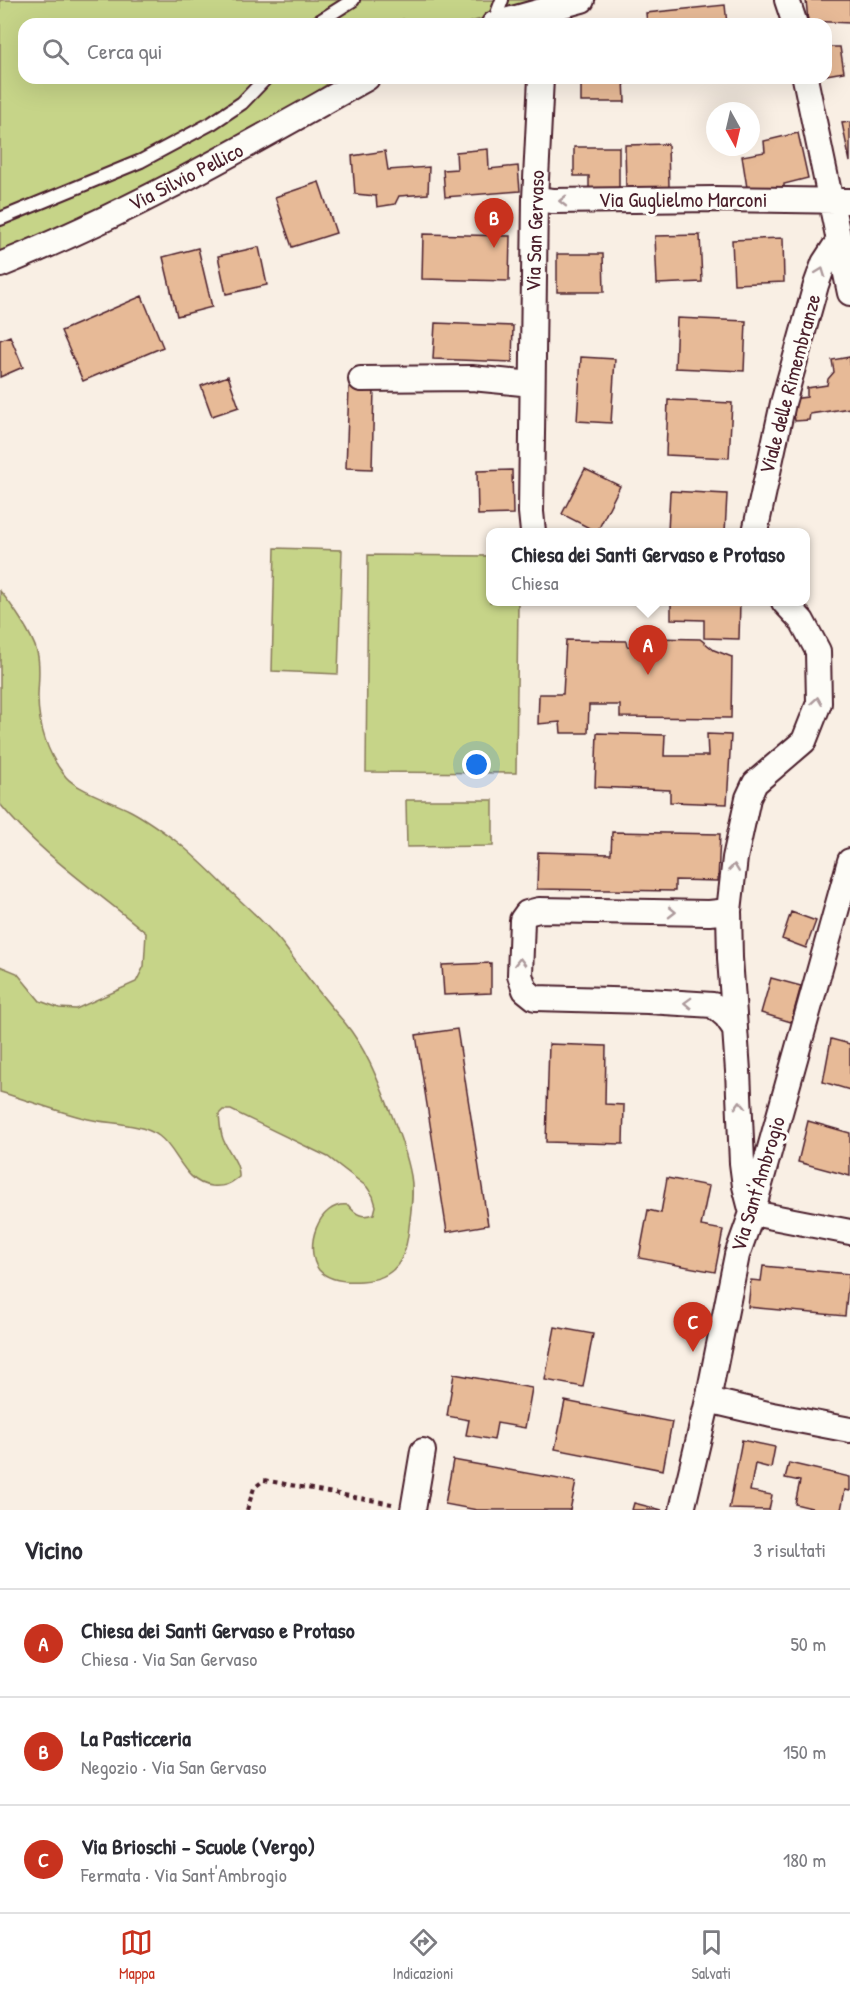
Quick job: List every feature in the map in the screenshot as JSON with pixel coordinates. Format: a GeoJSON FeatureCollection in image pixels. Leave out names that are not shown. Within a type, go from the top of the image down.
{"type":"FeatureCollection","features":[{"type":"Feature","properties":{"kind":"street"},"geometry":{"type":"LineString","coordinates":[[527,18],[543,17],[582,0]]}},
{"type":"Feature","properties":{"kind":"street"},"geometry":{"type":"LineString","coordinates":[[787,0],[793,18]]}},
{"type":"Feature","properties":{"kind":"street","name":"Via Silvio Pellico"},"geometry":{"type":"LineString","coordinates":[[0,265],[136,204],[261,138],[356,84]]}},
{"type":"Feature","properties":{"kind":"street","name":"Via San Gervaso"},"geometry":{"type":"LineString","coordinates":[[533,528],[535,199],[541,84]]}},
{"type":"Feature","properties":{"kind":"street"},"geometry":{"type":"LineString","coordinates":[[807,84],[841,202],[839,240],[850,293]]}},
{"type":"Feature","properties":{"kind":"street","name":"Via Guglielmo Marconi"},"geometry":{"type":"LineString","coordinates":[[535,199],[553,201],[714,199],[841,202]]}},
{"type":"Feature","properties":{"kind":"street","name":"Viale delle Rimembranze"},"geometry":{"type":"LineString","coordinates":[[756,528],[783,403],[816,285],[824,263],[839,240]]}},
{"type":"Feature","properties":{"kind":"street"},"geometry":{"type":"LineString","coordinates":[[361,379],[472,378],[532,384]]}},
{"type":"Feature","properties":{"kind":"street"},"geometry":{"type":"LineString","coordinates":[[788,606],[802,621],[818,651],[819,702],[804,741],[755,783],[748,798],[735,858],[729,911],[730,958],[742,1163],[752,1213],[850,1232]]}},
{"type":"Feature","properties":{"kind":"street","name":"Via Sant'Ambrogio"},"geometry":{"type":"LineString","coordinates":[[682,1510],[708,1400],[737,1255],[752,1213],[850,861]]}},
{"type":"Feature","properties":{"kind":"street"},"geometry":{"type":"LineString","coordinates":[[729,911],[709,913],[539,910],[527,913],[522,920],[520,935],[520,975],[525,990],[535,998],[713,1005],[726,1016],[735,1029]]}},
{"type":"Feature","properties":{"kind":"street"},"geometry":{"type":"LineString","coordinates":[[708,1400],[850,1430]]}},
{"type":"Feature","properties":{"kind":"street"},"geometry":{"type":"LineString","coordinates":[[413,1509],[423,1451]]}},
{"type":"Feature","properties":{"kind":"lane"},"geometry":{"type":"LineString","coordinates":[[324,18],[353,0]]}},
{"type":"Feature","properties":{"kind":"lane"},"geometry":{"type":"LineString","coordinates":[[496,18],[502,0]]}},
{"type":"Feature","properties":{"kind":"lane"},"geometry":{"type":"LineString","coordinates":[[0,219],[141,161],[212,123],[242,103],[260,84]]}},
{"type":"Feature","properties":{"kind":"path"},"geometry":{"type":"LineString","coordinates":[[247,1510],[254,1488],[264,1480],[413,1509]]}},
{"type":"Feature","properties":{"kind":"green space"},"geometry":{"type":"Polygon","coordinates":[[[0,0],[545,0],[484,18],[18,18],[18,84],[327,84],[285,113],[116,200],[0,254],[0,0]]]}},
{"type":"Feature","properties":{"kind":"green space"},"geometry":{"type":"Polygon","coordinates":[[[275,548],[342,550],[338,674],[272,671],[275,548]]]}},
{"type":"Feature","properties":{"kind":"green space"},"geometry":{"type":"Polygon","coordinates":[[[368,555],[486,556],[486,606],[518,606],[516,773],[366,772],[368,555]]]}},
{"type":"Feature","properties":{"kind":"green space"},"geometry":{"type":"Polygon","coordinates":[[[0,591],[21,620],[37,652],[39,663],[38,708],[42,729],[54,760],[66,777],[86,791],[129,810],[153,824],[196,858],[279,939],[345,1023],[365,1053],[399,1133],[412,1182],[408,1238],[398,1265],[384,1276],[362,1281],[339,1280],[323,1274],[314,1261],[313,1239],[316,1228],[321,1218],[329,1211],[337,1206],[348,1205],[360,1215],[374,1214],[376,1206],[367,1187],[328,1157],[231,1110],[223,1110],[219,1114],[220,1127],[223,1139],[238,1167],[239,1177],[226,1185],[211,1186],[194,1179],[166,1142],[152,1132],[134,1126],[77,1116],[0,1092],[0,966],[17,973],[40,1001],[59,1008],[76,1009],[136,982],[144,966],[146,933],[51,856],[0,804],[0,591]]]}},
{"type":"Feature","properties":{"kind":"green space"},"geometry":{"type":"Polygon","coordinates":[[[406,800],[493,800],[493,846],[407,847],[406,800]]]}},
{"type":"Feature","properties":{"kind":"building"},"geometry":{"type":"Polygon","coordinates":[[[806,0],[850,0],[850,23],[832,22],[832,18],[808,18],[806,0]]]}},
{"type":"Feature","properties":{"kind":"building"},"geometry":{"type":"Polygon","coordinates":[[[725,5],[726,18],[646,18],[646,13],[725,5]]]}},
{"type":"Feature","properties":{"kind":"building"},"geometry":{"type":"Polygon","coordinates":[[[832,47],[840,47],[844,72],[832,74],[832,47]]]}},
{"type":"Feature","properties":{"kind":"building"},"geometry":{"type":"Polygon","coordinates":[[[581,84],[624,84],[625,102],[581,102],[581,84]]]}},
{"type":"Feature","properties":{"kind":"building"},"geometry":{"type":"Polygon","coordinates":[[[850,122],[850,162],[842,123],[850,122]]]}},
{"type":"Feature","properties":{"kind":"building"},"geometry":{"type":"Polygon","coordinates":[[[798,133],[808,178],[784,184],[784,194],[748,194],[742,156],[760,156],[760,153],[765,152],[764,141],[798,133]]]}},
{"type":"Feature","properties":{"kind":"building"},"geometry":{"type":"Polygon","coordinates":[[[668,144],[669,187],[626,189],[625,145],[668,144]]]}},
{"type":"Feature","properties":{"kind":"building"},"geometry":{"type":"Polygon","coordinates":[[[574,147],[619,147],[619,192],[589,192],[589,176],[574,176],[574,147]]]}},
{"type":"Feature","properties":{"kind":"building"},"geometry":{"type":"Polygon","coordinates":[[[488,149],[489,169],[518,166],[520,191],[445,197],[443,170],[457,169],[456,152],[488,149]]]}},
{"type":"Feature","properties":{"kind":"building"},"geometry":{"type":"Polygon","coordinates":[[[385,151],[388,170],[429,167],[428,194],[399,196],[395,204],[377,207],[376,196],[355,194],[352,156],[385,151]]]}},
{"type":"Feature","properties":{"kind":"building"},"geometry":{"type":"Polygon","coordinates":[[[319,182],[336,233],[292,247],[275,197],[319,182]]]}},
{"type":"Feature","properties":{"kind":"building"},"geometry":{"type":"Polygon","coordinates":[[[423,234],[510,236],[509,281],[422,279],[423,234]]]}},
{"type":"Feature","properties":{"kind":"building"},"geometry":{"type":"Polygon","coordinates":[[[700,235],[702,282],[657,284],[655,236],[700,235]]]}},
{"type":"Feature","properties":{"kind":"building"},"geometry":{"type":"Polygon","coordinates":[[[783,238],[784,282],[734,284],[732,240],[783,238]]]}},
{"type":"Feature","properties":{"kind":"building"},"geometry":{"type":"Polygon","coordinates":[[[259,247],[267,285],[226,294],[218,256],[259,247]]]}},
{"type":"Feature","properties":{"kind":"building"},"geometry":{"type":"Polygon","coordinates":[[[198,248],[212,307],[177,316],[163,257],[198,248]]]}},
{"type":"Feature","properties":{"kind":"building"},"geometry":{"type":"Polygon","coordinates":[[[557,254],[603,254],[604,292],[557,292],[557,254]]]}},
{"type":"Feature","properties":{"kind":"building"},"geometry":{"type":"Polygon","coordinates":[[[142,296],[163,347],[83,381],[61,331],[142,296]]]}},
{"type":"Feature","properties":{"kind":"building"},"geometry":{"type":"Polygon","coordinates":[[[677,318],[746,321],[744,371],[675,368],[677,318]]]}},
{"type":"Feature","properties":{"kind":"building"},"geometry":{"type":"Polygon","coordinates":[[[435,323],[513,326],[512,362],[433,359],[435,323]]]}},
{"type":"Feature","properties":{"kind":"building"},"geometry":{"type":"Polygon","coordinates":[[[10,336],[23,367],[0,377],[0,340],[10,336]]]}},
{"type":"Feature","properties":{"kind":"building"},"geometry":{"type":"Polygon","coordinates":[[[581,357],[615,359],[611,423],[577,421],[581,357]]]}},
{"type":"Feature","properties":{"kind":"building"},"geometry":{"type":"Polygon","coordinates":[[[850,357],[850,408],[810,414],[809,420],[795,421],[792,399],[807,397],[807,388],[827,385],[828,379],[834,372],[832,360],[850,357]]]}},
{"type":"Feature","properties":{"kind":"building"},"geometry":{"type":"Polygon","coordinates":[[[228,376],[239,407],[212,416],[201,386],[228,376]]]}},
{"type":"Feature","properties":{"kind":"building"},"geometry":{"type":"Polygon","coordinates":[[[349,387],[374,388],[372,469],[346,468],[349,387]]]}},
{"type":"Feature","properties":{"kind":"building"},"geometry":{"type":"Polygon","coordinates":[[[668,400],[732,403],[729,458],[666,455],[668,400]]]}},
{"type":"Feature","properties":{"kind":"building"},"geometry":{"type":"Polygon","coordinates":[[[585,469],[620,486],[599,528],[589,528],[562,514],[585,469]]]}},
{"type":"Feature","properties":{"kind":"building"},"geometry":{"type":"Polygon","coordinates":[[[512,470],[513,514],[478,515],[477,471],[512,470]]]}},
{"type":"Feature","properties":{"kind":"building"},"geometry":{"type":"Polygon","coordinates":[[[670,491],[727,494],[725,528],[668,528],[670,491]]]}},
{"type":"Feature","properties":{"kind":"building"},"geometry":{"type":"Polygon","coordinates":[[[671,606],[740,606],[739,639],[704,638],[704,620],[671,619],[671,606]]]}},
{"type":"Feature","properties":{"kind":"building"},"geometry":{"type":"Polygon","coordinates":[[[650,638],[700,639],[714,650],[732,657],[731,718],[620,717],[620,705],[589,705],[588,733],[561,733],[560,722],[538,724],[539,694],[563,694],[566,640],[626,641],[627,646],[647,647],[650,638]]]}},
{"type":"Feature","properties":{"kind":"building"},"geometry":{"type":"Polygon","coordinates":[[[597,733],[665,735],[664,756],[708,756],[707,734],[731,735],[727,804],[670,802],[670,790],[595,787],[597,733]]]}},
{"type":"Feature","properties":{"kind":"building"},"geometry":{"type":"Polygon","coordinates":[[[612,832],[720,834],[718,881],[675,880],[675,891],[537,889],[538,852],[611,854],[612,832]]]}},
{"type":"Feature","properties":{"kind":"building"},"geometry":{"type":"Polygon","coordinates":[[[791,912],[816,921],[806,948],[782,939],[791,912]]]}},
{"type":"Feature","properties":{"kind":"building"},"geometry":{"type":"Polygon","coordinates":[[[491,963],[491,993],[444,995],[442,965],[491,963]]]}},
{"type":"Feature","properties":{"kind":"building"},"geometry":{"type":"Polygon","coordinates":[[[771,978],[801,986],[791,1022],[761,1013],[771,978]]]}},
{"type":"Feature","properties":{"kind":"building"},"geometry":{"type":"Polygon","coordinates":[[[457,1029],[488,1225],[447,1232],[416,1035],[457,1029]]]}},
{"type":"Feature","properties":{"kind":"building"},"geometry":{"type":"Polygon","coordinates":[[[831,1039],[850,1044],[850,1090],[823,1082],[831,1039]]]}},
{"type":"Feature","properties":{"kind":"building"},"geometry":{"type":"Polygon","coordinates":[[[549,1044],[606,1046],[605,1104],[624,1105],[623,1144],[546,1142],[549,1044]]]}},
{"type":"Feature","properties":{"kind":"building"},"geometry":{"type":"Polygon","coordinates":[[[808,1121],[850,1133],[850,1176],[798,1162],[808,1121]]]}},
{"type":"Feature","properties":{"kind":"building"},"geometry":{"type":"Polygon","coordinates":[[[667,1178],[709,1186],[701,1226],[723,1230],[715,1272],[639,1258],[648,1210],[661,1213],[667,1178]]]}},
{"type":"Feature","properties":{"kind":"building"},"geometry":{"type":"Polygon","coordinates":[[[763,1266],[849,1274],[845,1316],[748,1307],[751,1280],[761,1281],[763,1266]]]}},
{"type":"Feature","properties":{"kind":"building"},"geometry":{"type":"Polygon","coordinates":[[[555,1327],[593,1334],[583,1387],[545,1380],[555,1327]]]}},
{"type":"Feature","properties":{"kind":"building"},"geometry":{"type":"Polygon","coordinates":[[[454,1374],[532,1388],[525,1428],[497,1423],[494,1440],[466,1435],[469,1420],[447,1416],[454,1374]]]}},
{"type":"Feature","properties":{"kind":"building"},"geometry":{"type":"Polygon","coordinates":[[[565,1401],[672,1422],[663,1470],[555,1449],[565,1401]]]}},
{"type":"Feature","properties":{"kind":"building"},"geometry":{"type":"Polygon","coordinates":[[[742,1440],[775,1447],[771,1468],[755,1464],[750,1491],[772,1495],[769,1510],[729,1509],[742,1440]]]}},
{"type":"Feature","properties":{"kind":"building"},"geometry":{"type":"Polygon","coordinates":[[[453,1460],[576,1482],[570,1510],[477,1510],[445,1504],[453,1460]]]}},
{"type":"Feature","properties":{"kind":"building"},"geometry":{"type":"Polygon","coordinates":[[[789,1463],[850,1477],[850,1491],[845,1490],[841,1510],[820,1510],[795,1504],[800,1481],[785,1478],[789,1463]]]}},
{"type":"Feature","properties":{"kind":"building"},"geometry":{"type":"Polygon","coordinates":[[[634,1503],[662,1510],[632,1510],[634,1503]]]}},
{"type":"Feature","properties":{"kind":"place","name":"La Pasticceria"},"geometry":{"type":"Point","coordinates":[494,248]}},
{"type":"Feature","properties":{"kind":"place","name":"Chiesa dei Santi Gervaso e Protaso"},"geometry":{"type":"Point","coordinates":[648,675]}},
{"type":"Feature","properties":{"kind":"place","name":"Via Brioschi - Scuole (Vergo)"},"geometry":{"type":"Point","coordinates":[693,1352]}}]}
